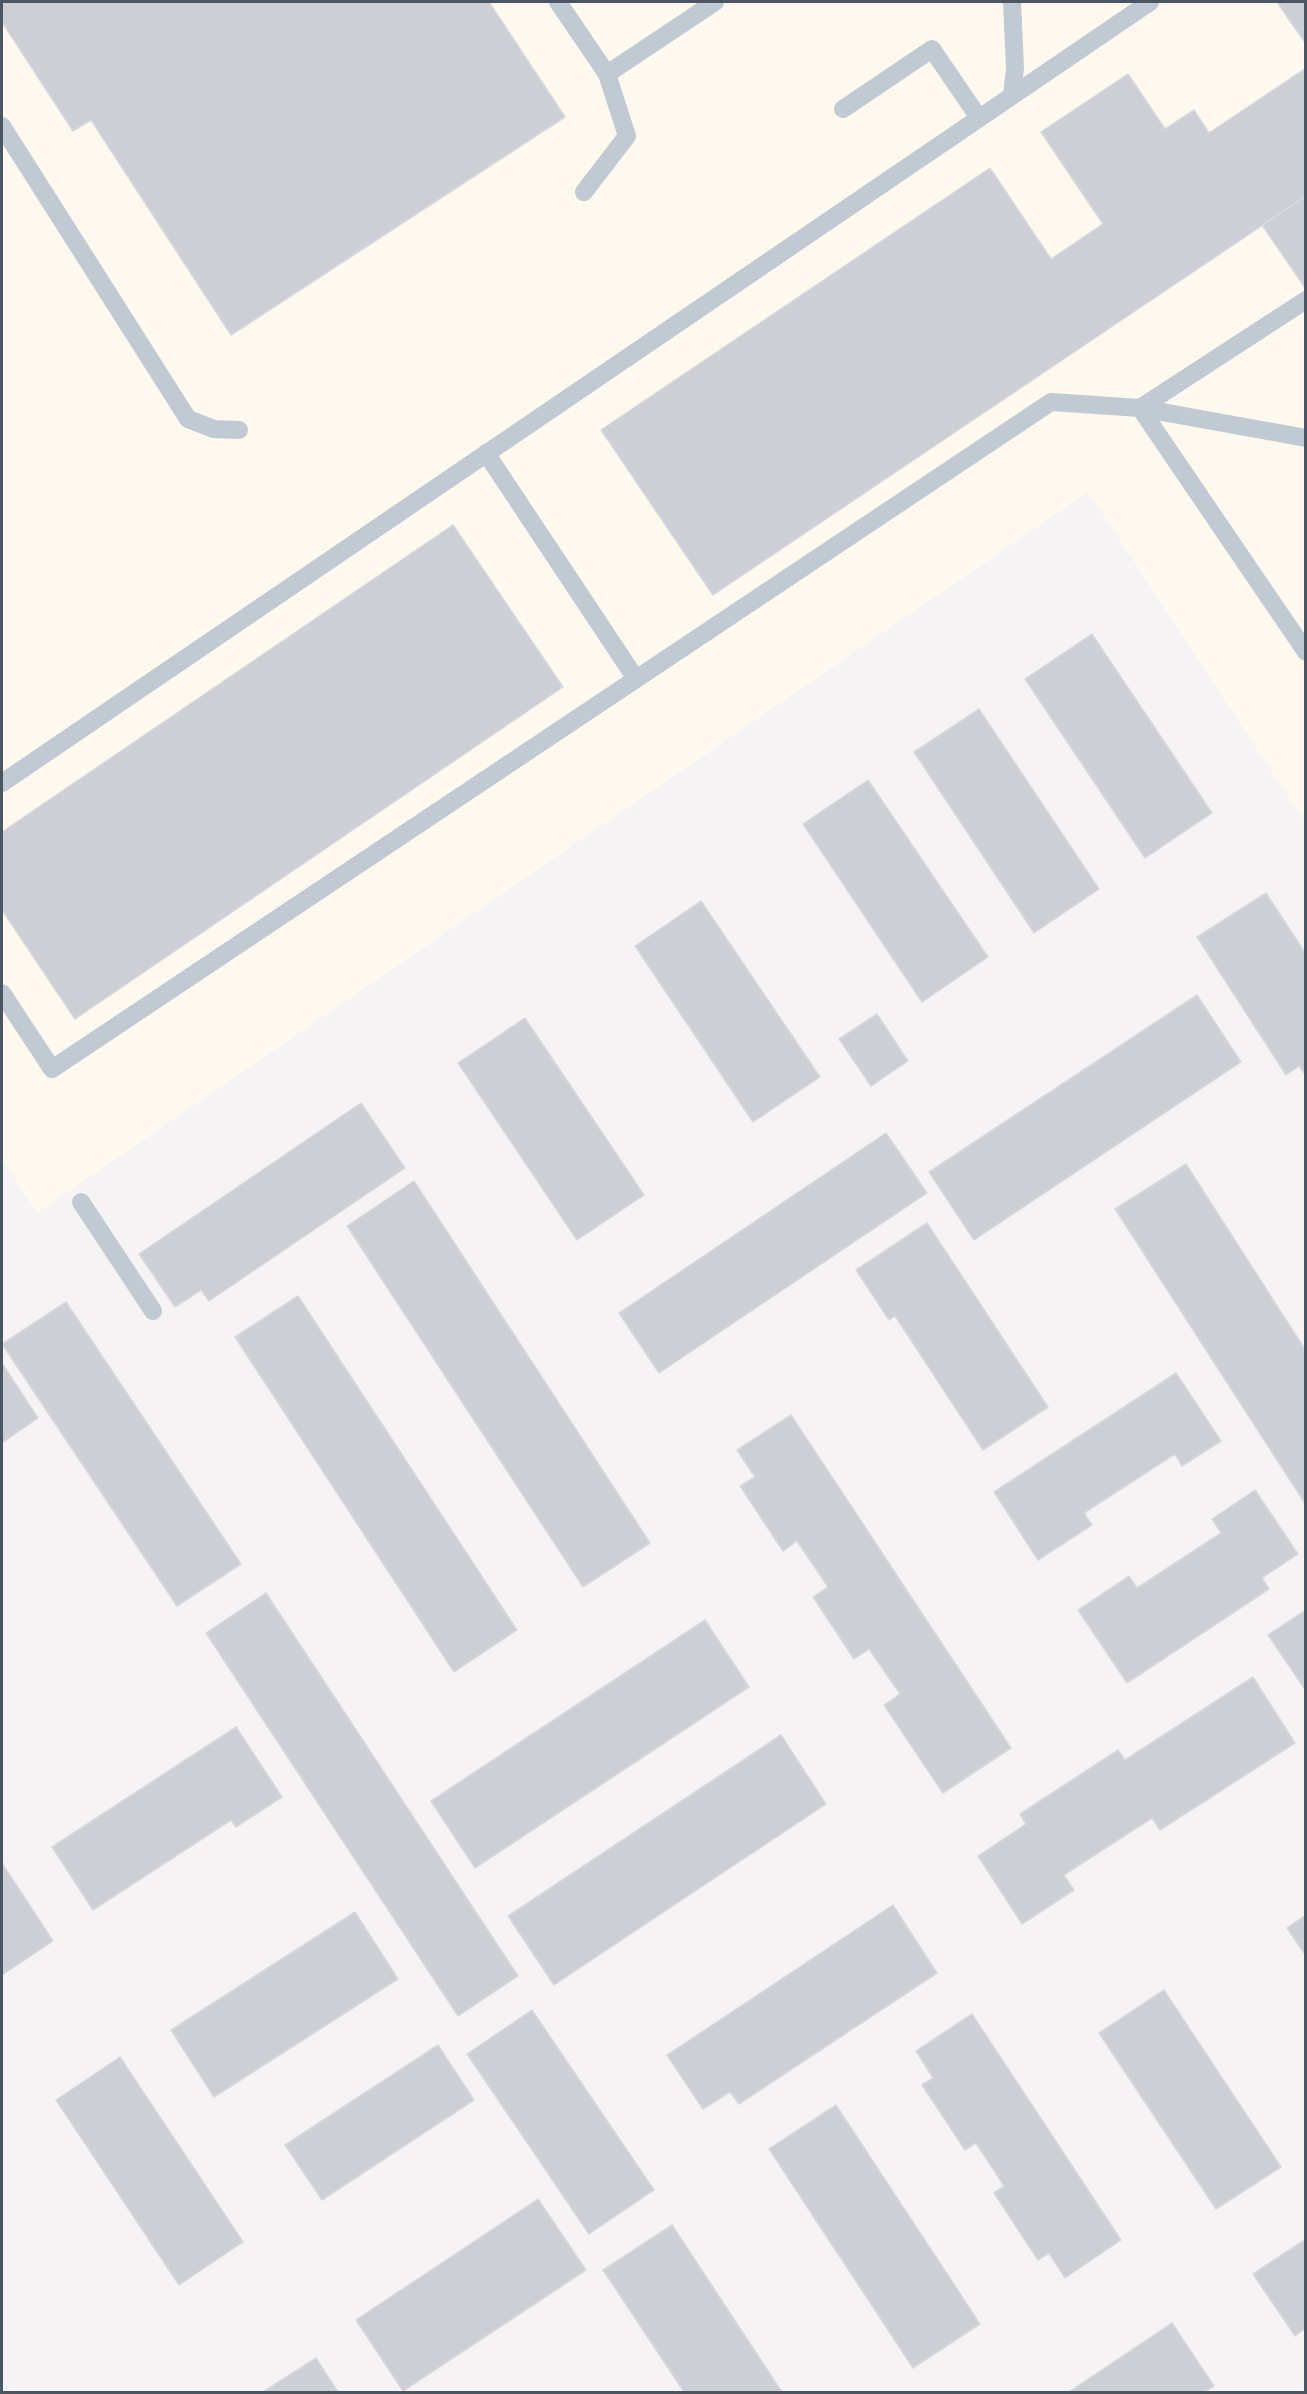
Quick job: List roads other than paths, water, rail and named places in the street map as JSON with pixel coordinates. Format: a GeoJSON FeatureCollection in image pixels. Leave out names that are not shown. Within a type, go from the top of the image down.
{"type":"FeatureCollection","features":[{"type":"Feature","properties":{"kind":"lane"},"geometry":{"type":"LineString","coordinates":[[558,2],[607,74],[627,136],[584,192]]}},
{"type":"Feature","properties":{"kind":"lane"},"geometry":{"type":"LineString","coordinates":[[607,74],[715,2]]}},
{"type":"Feature","properties":{"kind":"lane"},"geometry":{"type":"LineString","coordinates":[[1012,2],[1015,68],[1012,96]]}},
{"type":"Feature","properties":{"kind":"lane"},"geometry":{"type":"LineString","coordinates":[[2,783],[1150,2]]}},
{"type":"Feature","properties":{"kind":"lane"},"geometry":{"type":"LineString","coordinates":[[843,109],[932,49],[979,118]]}},
{"type":"Feature","properties":{"kind":"lane"},"geometry":{"type":"LineString","coordinates":[[2,126],[188,419],[214,429],[239,429]]}},
{"type":"Feature","properties":{"kind":"lane"},"geometry":{"type":"LineString","coordinates":[[1140,408],[1305,300]]}},
{"type":"Feature","properties":{"kind":"lane"},"geometry":{"type":"LineString","coordinates":[[2,993],[52,1069],[1051,402],[1140,408],[1305,438]]}},
{"type":"Feature","properties":{"kind":"lane"},"geometry":{"type":"LineString","coordinates":[[1140,408],[1305,652]]}},
{"type":"Feature","properties":{"kind":"lane"},"geometry":{"type":"LineString","coordinates":[[486,453],[636,679]]}},
{"type":"Feature","properties":{"kind":"lane"},"geometry":{"type":"LineString","coordinates":[[81,1202],[153,1311]]}}]}
